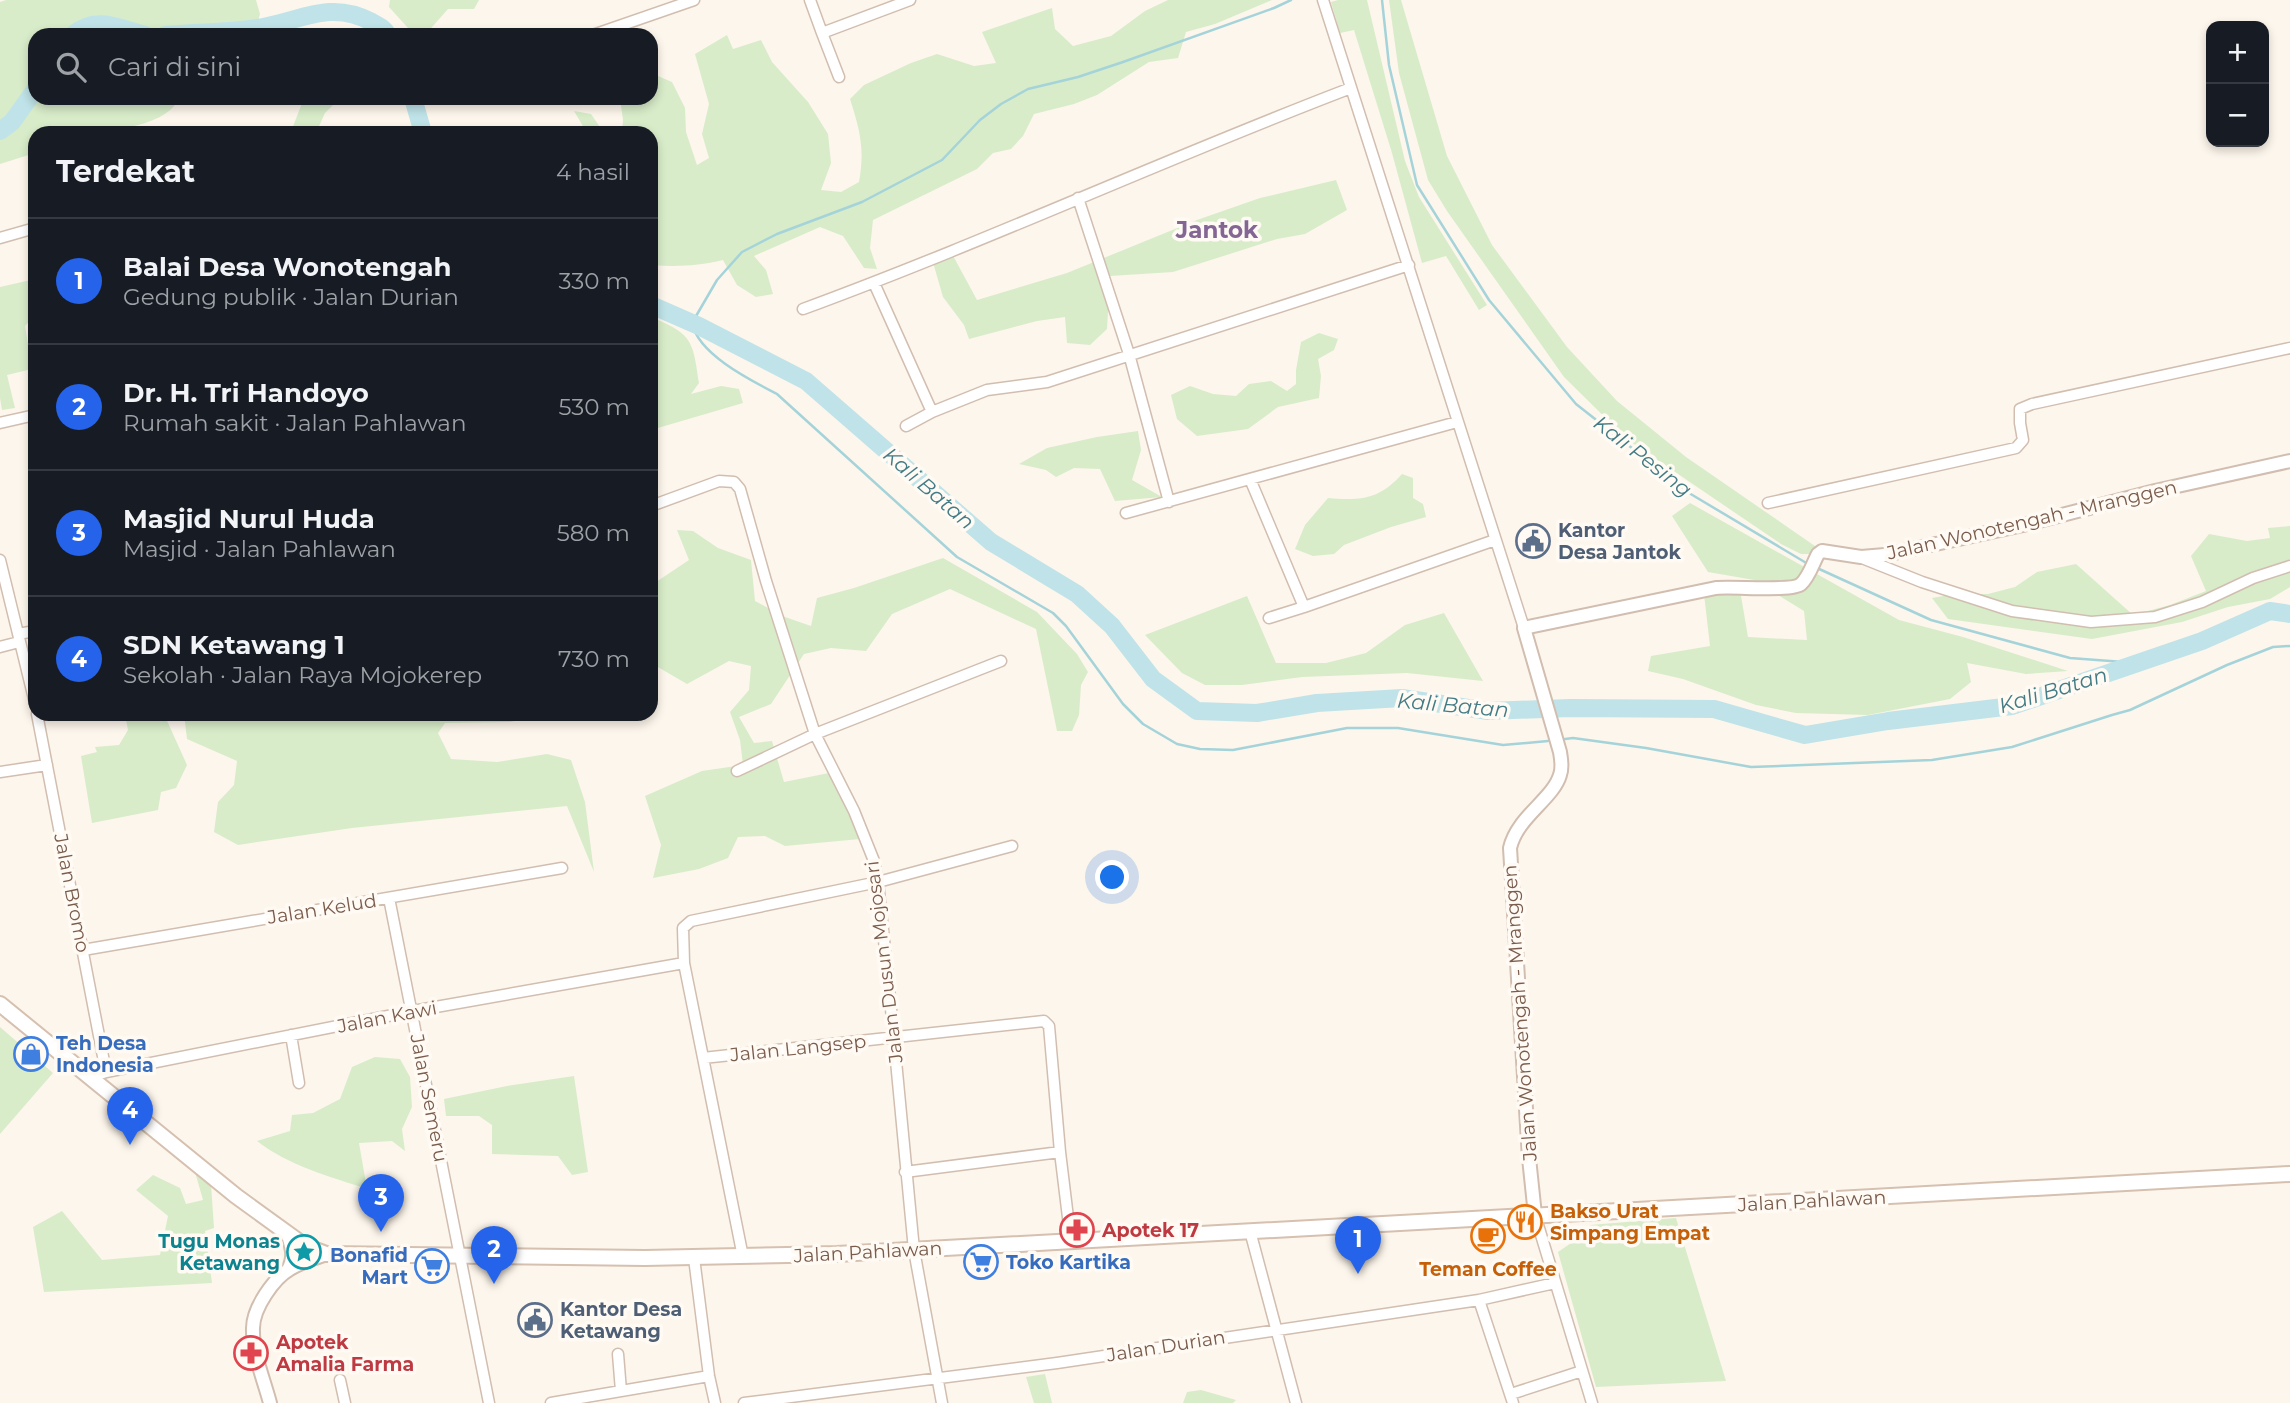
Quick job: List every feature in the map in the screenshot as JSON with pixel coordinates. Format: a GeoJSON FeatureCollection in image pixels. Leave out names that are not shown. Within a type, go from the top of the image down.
{"type":"FeatureCollection","features":[{"type":"Feature","properties":{"kind":"main road"},"geometry":{"type":"LineString","coordinates":[[0,1004],[236,1196],[305,1246],[326,1254]]}},
{"type":"Feature","properties":{"kind":"main road","name":"Jalan Pahlawan"},"geometry":{"type":"LineString","coordinates":[[326,1254],[743,1257],[1071,1242],[2290,1174]]}},
{"type":"Feature","properties":{"kind":"street"},"geometry":{"type":"LineString","coordinates":[[613,28],[694,0]]}},
{"type":"Feature","properties":{"kind":"street"},"geometry":{"type":"LineString","coordinates":[[810,0],[839,76]]}},
{"type":"Feature","properties":{"kind":"street"},"geometry":{"type":"LineString","coordinates":[[822,33],[910,0]]}},
{"type":"Feature","properties":{"kind":"street"},"geometry":{"type":"LineString","coordinates":[[1324,0],[1524,628]]}},
{"type":"Feature","properties":{"kind":"street"},"geometry":{"type":"LineString","coordinates":[[803,309],[874,283],[1351,88]]}},
{"type":"Feature","properties":{"kind":"street"},"geometry":{"type":"LineString","coordinates":[[1078,198],[1129,354],[1170,502]]}},
{"type":"Feature","properties":{"kind":"street"},"geometry":{"type":"LineString","coordinates":[[0,238],[28,230]]}},
{"type":"Feature","properties":{"kind":"street"},"geometry":{"type":"LineString","coordinates":[[906,426],[932,412],[987,390],[1047,383],[1129,354],[1409,265]]}},
{"type":"Feature","properties":{"kind":"street"},"geometry":{"type":"LineString","coordinates":[[874,283],[932,412]]}},
{"type":"Feature","properties":{"kind":"street"},"geometry":{"type":"LineString","coordinates":[[1768,503],[2016,448],[2023,440],[2020,409],[2032,404],[2290,348]]}},
{"type":"Feature","properties":{"kind":"street"},"geometry":{"type":"LineString","coordinates":[[0,423],[28,417]]}},
{"type":"Feature","properties":{"kind":"street"},"geometry":{"type":"LineString","coordinates":[[1126,513],[1457,422]]}},
{"type":"Feature","properties":{"kind":"street","name":"Jalan Wonotengah - Mranggen"},"geometry":{"type":"LineString","coordinates":[[1535,1215],[1529,1158],[1510,848],[1518,829],[1556,784],[1560,775],[1560,752],[1524,628],[1716,588],[1742,586],[1791,589],[1804,580],[1822,551],[1861,557],[1885,555],[2290,461]]}},
{"type":"Feature","properties":{"kind":"street"},"geometry":{"type":"LineString","coordinates":[[1250,479],[1304,607]]}},
{"type":"Feature","properties":{"kind":"street","name":"Jalan Dusun Mojosari"},"geometry":{"type":"LineString","coordinates":[[658,503],[719,481],[734,482],[738,488],[816,734],[866,838],[878,882],[914,1250],[942,1403]]}},
{"type":"Feature","properties":{"kind":"street"},"geometry":{"type":"LineString","coordinates":[[1269,618],[1495,540]]}},
{"type":"Feature","properties":{"kind":"street"},"geometry":{"type":"LineString","coordinates":[[1861,557],[1922,582],[2012,611],[2091,622],[2155,617],[2202,602],[2253,578],[2290,566]]}},
{"type":"Feature","properties":{"kind":"street"},"geometry":{"type":"LineString","coordinates":[[0,560],[28,675]]}},
{"type":"Feature","properties":{"kind":"street"},"geometry":{"type":"LineString","coordinates":[[0,647],[28,634]]}},
{"type":"Feature","properties":{"kind":"street"},"geometry":{"type":"LineString","coordinates":[[737,771],[816,734],[1001,661]]}},
{"type":"Feature","properties":{"kind":"street","name":"Jalan Bromo"},"geometry":{"type":"LineString","coordinates":[[38,721],[106,1072]]}},
{"type":"Feature","properties":{"kind":"street"},"geometry":{"type":"LineString","coordinates":[[0,772],[47,765]]}},
{"type":"Feature","properties":{"kind":"street"},"geometry":{"type":"LineString","coordinates":[[743,1257],[684,963],[682,933],[685,924],[878,882],[1012,846]]}},
{"type":"Feature","properties":{"kind":"street","name":"Jalan Kelud"},"geometry":{"type":"LineString","coordinates":[[83,950],[562,867]]}},
{"type":"Feature","properties":{"kind":"street","name":"Jalan Semeru"},"geometry":{"type":"LineString","coordinates":[[390,898],[489,1403]]}},
{"type":"Feature","properties":{"kind":"street","name":"Jalan Kawi"},"geometry":{"type":"LineString","coordinates":[[91,1077],[413,1011],[684,963]]}},
{"type":"Feature","properties":{"kind":"street","name":"Jalan Langsep"},"geometry":{"type":"LineString","coordinates":[[703,1058],[1044,1021],[1048,1023],[1060,1153]]}},
{"type":"Feature","properties":{"kind":"street"},"geometry":{"type":"LineString","coordinates":[[291,1035],[299,1083]]}},
{"type":"Feature","properties":{"kind":"street"},"geometry":{"type":"LineString","coordinates":[[905,1172],[1060,1153],[1071,1242]]}},
{"type":"Feature","properties":{"kind":"street"},"geometry":{"type":"LineString","coordinates":[[1535,1215],[1592,1403]]}},
{"type":"Feature","properties":{"kind":"street"},"geometry":{"type":"LineString","coordinates":[[1250,1231],[1296,1403]]}},
{"type":"Feature","properties":{"kind":"street"},"geometry":{"type":"LineString","coordinates":[[270,1403],[252,1325],[262,1301],[288,1270],[293,1259],[288,1235]]}},
{"type":"Feature","properties":{"kind":"street"},"geometry":{"type":"LineString","coordinates":[[288,1270],[326,1254]]}},
{"type":"Feature","properties":{"kind":"street"},"geometry":{"type":"LineString","coordinates":[[694,1258],[715,1403]]}},
{"type":"Feature","properties":{"kind":"street","name":"Jalan Durian"},"geometry":{"type":"LineString","coordinates":[[744,1403],[1057,1363],[1479,1300],[1555,1283]]}},
{"type":"Feature","properties":{"kind":"street"},"geometry":{"type":"LineString","coordinates":[[1479,1300],[1512,1399],[1582,1371]]}},
{"type":"Feature","properties":{"kind":"street"},"geometry":{"type":"LineString","coordinates":[[618,1354],[621,1391]]}},
{"type":"Feature","properties":{"kind":"street"},"geometry":{"type":"LineString","coordinates":[[551,1403],[709,1376]]}},
{"type":"Feature","properties":{"kind":"street"},"geometry":{"type":"LineString","coordinates":[[340,1380],[345,1403]]}},
{"type":"Feature","properties":{"kind":"green space"},"geometry":{"type":"Polygon","coordinates":[[[256,0],[260,14],[256,28],[28,28],[28,105],[175,105],[164,115],[134,126],[28,126],[28,155],[0,164],[0,2],[256,0]]]}},
{"type":"Feature","properties":{"kind":"green space"},"geometry":{"type":"Polygon","coordinates":[[[390,0],[479,0],[474,9],[448,9],[431,28],[408,28],[389,7],[390,0]]]}},
{"type":"Feature","properties":{"kind":"green space"},"geometry":{"type":"Polygon","coordinates":[[[1168,0],[1272,0],[1215,24],[1186,32],[1178,58],[1149,62],[1097,95],[1034,114],[1023,136],[1011,149],[993,153],[977,169],[873,220],[870,248],[877,269],[864,268],[843,236],[820,227],[754,256],[766,270],[773,294],[756,297],[737,285],[723,260],[705,264],[658,265],[658,126],[623,126],[621,105],[658,105],[658,76],[672,82],[685,108],[686,132],[697,165],[709,158],[702,134],[709,104],[695,54],[727,35],[733,49],[761,40],[772,62],[808,102],[828,134],[831,163],[821,190],[841,192],[859,182],[862,160],[860,140],[850,99],[864,85],[937,54],[974,66],[996,63],[982,32],[1052,8],[1055,29],[1073,46],[1111,36],[1145,11],[1168,0]]]}},
{"type":"Feature","properties":{"kind":"green space"},"geometry":{"type":"Polygon","coordinates":[[[1367,0],[1405,161],[1419,197],[1487,305],[1479,310],[1446,256],[1422,263],[1354,30],[1340,33],[1331,2],[1367,0]]]}},
{"type":"Feature","properties":{"kind":"green space"},"geometry":{"type":"Polygon","coordinates":[[[1389,0],[1401,0],[1447,156],[1492,245],[1567,347],[1617,401],[1686,457],[1815,546],[1814,554],[1801,554],[1781,544],[1628,440],[1564,377],[1428,180],[1399,73],[1389,0]]]}},
{"type":"Feature","properties":{"kind":"green space"},"geometry":{"type":"Polygon","coordinates":[[[288,19],[290,28],[256,28],[288,19]]]}},
{"type":"Feature","properties":{"kind":"green space"},"geometry":{"type":"Polygon","coordinates":[[[301,105],[333,105],[325,113],[319,126],[293,126],[301,105]]]}},
{"type":"Feature","properties":{"kind":"green space"},"geometry":{"type":"Polygon","coordinates":[[[574,111],[591,114],[599,126],[583,126],[574,111]]]}},
{"type":"Feature","properties":{"kind":"green space"},"geometry":{"type":"Polygon","coordinates":[[[1336,180],[1347,210],[1305,234],[1277,239],[1173,272],[1110,276],[1107,329],[1090,345],[1067,343],[1065,317],[1037,321],[969,339],[964,325],[943,297],[932,259],[951,252],[977,300],[1067,273],[1197,220],[1260,198],[1336,180]]]}},
{"type":"Feature","properties":{"kind":"green space"},"geometry":{"type":"Polygon","coordinates":[[[28,281],[28,323],[25,326],[28,370],[7,375],[15,408],[2,410],[0,398],[0,287],[28,281]]]}},
{"type":"Feature","properties":{"kind":"green space"},"geometry":{"type":"Polygon","coordinates":[[[658,320],[683,334],[692,348],[699,383],[691,394],[721,386],[739,389],[743,403],[658,428],[658,320]]]}},
{"type":"Feature","properties":{"kind":"green space"},"geometry":{"type":"Polygon","coordinates":[[[1319,333],[1338,339],[1334,350],[1318,359],[1321,376],[1319,398],[1278,407],[1248,429],[1197,436],[1177,419],[1171,395],[1190,386],[1213,394],[1236,396],[1249,384],[1271,381],[1287,391],[1296,384],[1301,342],[1319,333]]]}},
{"type":"Feature","properties":{"kind":"green space"},"geometry":{"type":"Polygon","coordinates":[[[1138,431],[1141,450],[1132,480],[1162,497],[1115,501],[1100,469],[1074,468],[1056,477],[1046,470],[1019,464],[1047,448],[1138,431]]]}},
{"type":"Feature","properties":{"kind":"green space"},"geometry":{"type":"Polygon","coordinates":[[[1402,474],[1413,478],[1413,498],[1423,504],[1426,517],[1344,545],[1334,554],[1313,556],[1295,549],[1305,525],[1328,498],[1369,496],[1386,489],[1402,474]]]}},
{"type":"Feature","properties":{"kind":"green space"},"geometry":{"type":"Polygon","coordinates":[[[1690,503],[1899,620],[1963,637],[2068,671],[2026,674],[1967,663],[1971,682],[1950,699],[1868,715],[1796,713],[1756,705],[1683,679],[1648,671],[1651,656],[1710,646],[1704,594],[1740,590],[1748,637],[1807,640],[1804,611],[1754,580],[1708,572],[1672,516],[1690,503]]]}},
{"type":"Feature","properties":{"kind":"green space"},"geometry":{"type":"Polygon","coordinates":[[[2290,526],[2290,587],[2270,599],[2228,607],[2182,622],[2092,639],[1948,619],[1932,598],[1955,594],[1988,594],[2015,587],[2037,572],[2076,564],[2133,615],[2206,591],[2191,556],[2209,534],[2247,541],[2270,538],[2268,528],[2290,526]]]}},
{"type":"Feature","properties":{"kind":"green space"},"geometry":{"type":"Polygon","coordinates":[[[677,530],[693,531],[718,548],[751,560],[755,601],[785,617],[811,626],[817,598],[943,558],[1037,612],[1077,654],[1088,672],[1081,685],[1079,715],[1072,731],[1057,731],[1036,629],[950,589],[892,614],[866,651],[831,648],[804,654],[771,704],[739,717],[754,743],[772,741],[784,782],[834,772],[860,839],[785,846],[765,836],[738,837],[728,858],[699,869],[653,878],[661,845],[645,796],[702,771],[743,765],[740,740],[730,712],[749,690],[751,666],[729,661],[687,684],[658,667],[658,581],[689,560],[677,530]]]}},
{"type":"Feature","properties":{"kind":"green space"},"geometry":{"type":"Polygon","coordinates":[[[1247,596],[1276,663],[1326,663],[1366,653],[1405,625],[1444,613],[1483,681],[1407,673],[1302,677],[1242,685],[1205,685],[1182,673],[1145,635],[1247,596]]]}},
{"type":"Feature","properties":{"kind":"green space"},"geometry":{"type":"Polygon","coordinates":[[[126,721],[167,721],[187,765],[176,788],[161,792],[158,810],[92,823],[81,756],[97,752],[95,747],[119,745],[128,730],[126,721]]]}},
{"type":"Feature","properties":{"kind":"green space"},"geometry":{"type":"Polygon","coordinates":[[[185,721],[515,721],[445,723],[438,733],[451,759],[497,762],[547,754],[571,760],[585,802],[594,872],[567,806],[352,828],[238,845],[214,832],[218,802],[234,785],[237,761],[187,739],[185,721]]]}},
{"type":"Feature","properties":{"kind":"green space"},"geometry":{"type":"Polygon","coordinates":[[[0,1027],[53,1073],[0,1134],[0,1027]]]}},
{"type":"Feature","properties":{"kind":"green space"},"geometry":{"type":"Polygon","coordinates":[[[375,1057],[400,1059],[410,1077],[412,1107],[402,1129],[405,1151],[392,1141],[359,1143],[367,1189],[296,1164],[257,1141],[290,1131],[292,1115],[313,1113],[340,1099],[352,1067],[375,1057]]]}},
{"type":"Feature","properties":{"kind":"green space"},"geometry":{"type":"Polygon","coordinates":[[[574,1076],[588,1172],[572,1175],[558,1156],[492,1154],[492,1125],[479,1116],[446,1116],[444,1099],[574,1076]]]}},
{"type":"Feature","properties":{"kind":"green space"},"geometry":{"type":"Polygon","coordinates":[[[195,1172],[211,1184],[214,1228],[205,1231],[212,1283],[44,1292],[33,1227],[62,1211],[102,1260],[160,1255],[168,1216],[136,1190],[153,1175],[180,1188],[186,1204],[203,1200],[195,1172]]]}},
{"type":"Feature","properties":{"kind":"green space"},"geometry":{"type":"Polygon","coordinates":[[[1676,1218],[1726,1381],[1596,1387],[1558,1252],[1577,1239],[1590,1225],[1676,1218]]]}},
{"type":"Feature","properties":{"kind":"green space"},"geometry":{"type":"Polygon","coordinates":[[[1045,1374],[1052,1403],[1034,1403],[1026,1377],[1045,1374]]]}},
{"type":"Feature","properties":{"kind":"green space"},"geometry":{"type":"Polygon","coordinates":[[[1201,1390],[1236,1400],[1233,1403],[1183,1403],[1187,1392],[1201,1390]]]}},
{"type":"Feature","properties":{"kind":"waterway"},"geometry":{"type":"LineString","coordinates":[[1291,0],[1123,62],[1078,77],[1028,89],[980,120],[942,160],[862,202],[777,234],[742,252],[717,280],[692,323],[696,334],[714,355],[740,374],[777,394],[957,557],[1053,613],[1066,626],[1123,704],[1143,724],[1177,744],[1200,749],[1233,750],[1347,728],[1398,728],[1503,745],[1548,741]]}},
{"type":"Feature","properties":{"kind":"waterway","name":"Kali Pesing"},"geometry":{"type":"LineString","coordinates":[[1382,0],[1389,65],[1417,185],[1489,300],[1576,404],[1689,493],[1808,564]]}},
{"type":"Feature","properties":{"kind":"waterway","name":"Kali Batan"},"geometry":{"type":"LineString","coordinates":[[256,28],[330,12],[357,16],[381,28]]}},
{"type":"Feature","properties":{"kind":"waterway","name":"Kali Batan"},"geometry":{"type":"LineString","coordinates":[[84,28],[99,24],[120,28]]}},
{"type":"Feature","properties":{"kind":"waterway","name":"Kali Batan"},"geometry":{"type":"LineString","coordinates":[[0,131],[12,122],[28,100]]}},
{"type":"Feature","properties":{"kind":"waterway","name":"Kali Batan"},"geometry":{"type":"LineString","coordinates":[[415,105],[421,126]]}},
{"type":"Feature","properties":{"kind":"waterway","name":"Kali Batan"},"geometry":{"type":"LineString","coordinates":[[658,308],[806,381],[991,542],[1077,594],[1112,626],[1153,679],[1197,711],[1257,713],[1317,703],[1402,698],[1488,711],[1570,708],[1714,709],[1805,735],[1888,721],[2012,706],[2202,641],[2270,611],[2290,614]]}},
{"type":"Feature","properties":{"kind":"waterway","name":"Kali Pesing"},"geometry":{"type":"LineString","coordinates":[[1817,568],[1931,620],[2070,658],[2137,663]]}},
{"type":"Feature","properties":{"kind":"waterway"},"geometry":{"type":"LineString","coordinates":[[1565,739],[1646,748],[1751,767],[1932,760],[2012,747],[2130,710],[2227,665],[2273,647],[2290,646]]}},
{"type":"Feature","properties":{"kind":"place","name":"Kantor Desa Jantok"},"geometry":{"type":"Point","coordinates":[1533,541]}},
{"type":"Feature","properties":{"kind":"place","name":"Teh Desa Indonesia"},"geometry":{"type":"Point","coordinates":[31,1054]}},
{"type":"Feature","properties":{"kind":"place","name":"SDN Ketawang 1"},"geometry":{"type":"Point","coordinates":[130,1145]}},
{"type":"Feature","properties":{"kind":"place","name":"Bakso Urat Simpang Empat"},"geometry":{"type":"Point","coordinates":[1525,1222]}},
{"type":"Feature","properties":{"kind":"place","name":"Apotek 17"},"geometry":{"type":"Point","coordinates":[1077,1230]}},
{"type":"Feature","properties":{"kind":"place","name":"Masjid Nurul Huda"},"geometry":{"type":"Point","coordinates":[381,1232]}},
{"type":"Feature","properties":{"kind":"place","name":"Teman Coffee"},"geometry":{"type":"Point","coordinates":[1488,1236]}},
{"type":"Feature","properties":{"kind":"place","name":"Tugu Monas Ketawang"},"geometry":{"type":"Point","coordinates":[304,1252]}},
{"type":"Feature","properties":{"kind":"place","name":"Toko Kartika"},"geometry":{"type":"Point","coordinates":[981,1262]}},
{"type":"Feature","properties":{"kind":"place","name":"Bonafid Mart"},"geometry":{"type":"Point","coordinates":[432,1266]}},
{"type":"Feature","properties":{"kind":"place","name":"Balai Desa Wonotengah"},"geometry":{"type":"Point","coordinates":[1358,1274]}},
{"type":"Feature","properties":{"kind":"place","name":"Dr. H. Tri Handoyo"},"geometry":{"type":"Point","coordinates":[494,1284]}},
{"type":"Feature","properties":{"kind":"place","name":"Kantor Desa Ketawang"},"geometry":{"type":"Point","coordinates":[535,1320]}},
{"type":"Feature","properties":{"kind":"place","name":"Apotek Amalia Farma"},"geometry":{"type":"Point","coordinates":[251,1353]}},
{"type":"Feature","properties":{"kind":"district","name":"Jantok"},"geometry":{"type":"Point","coordinates":[1217,230]}}]}
